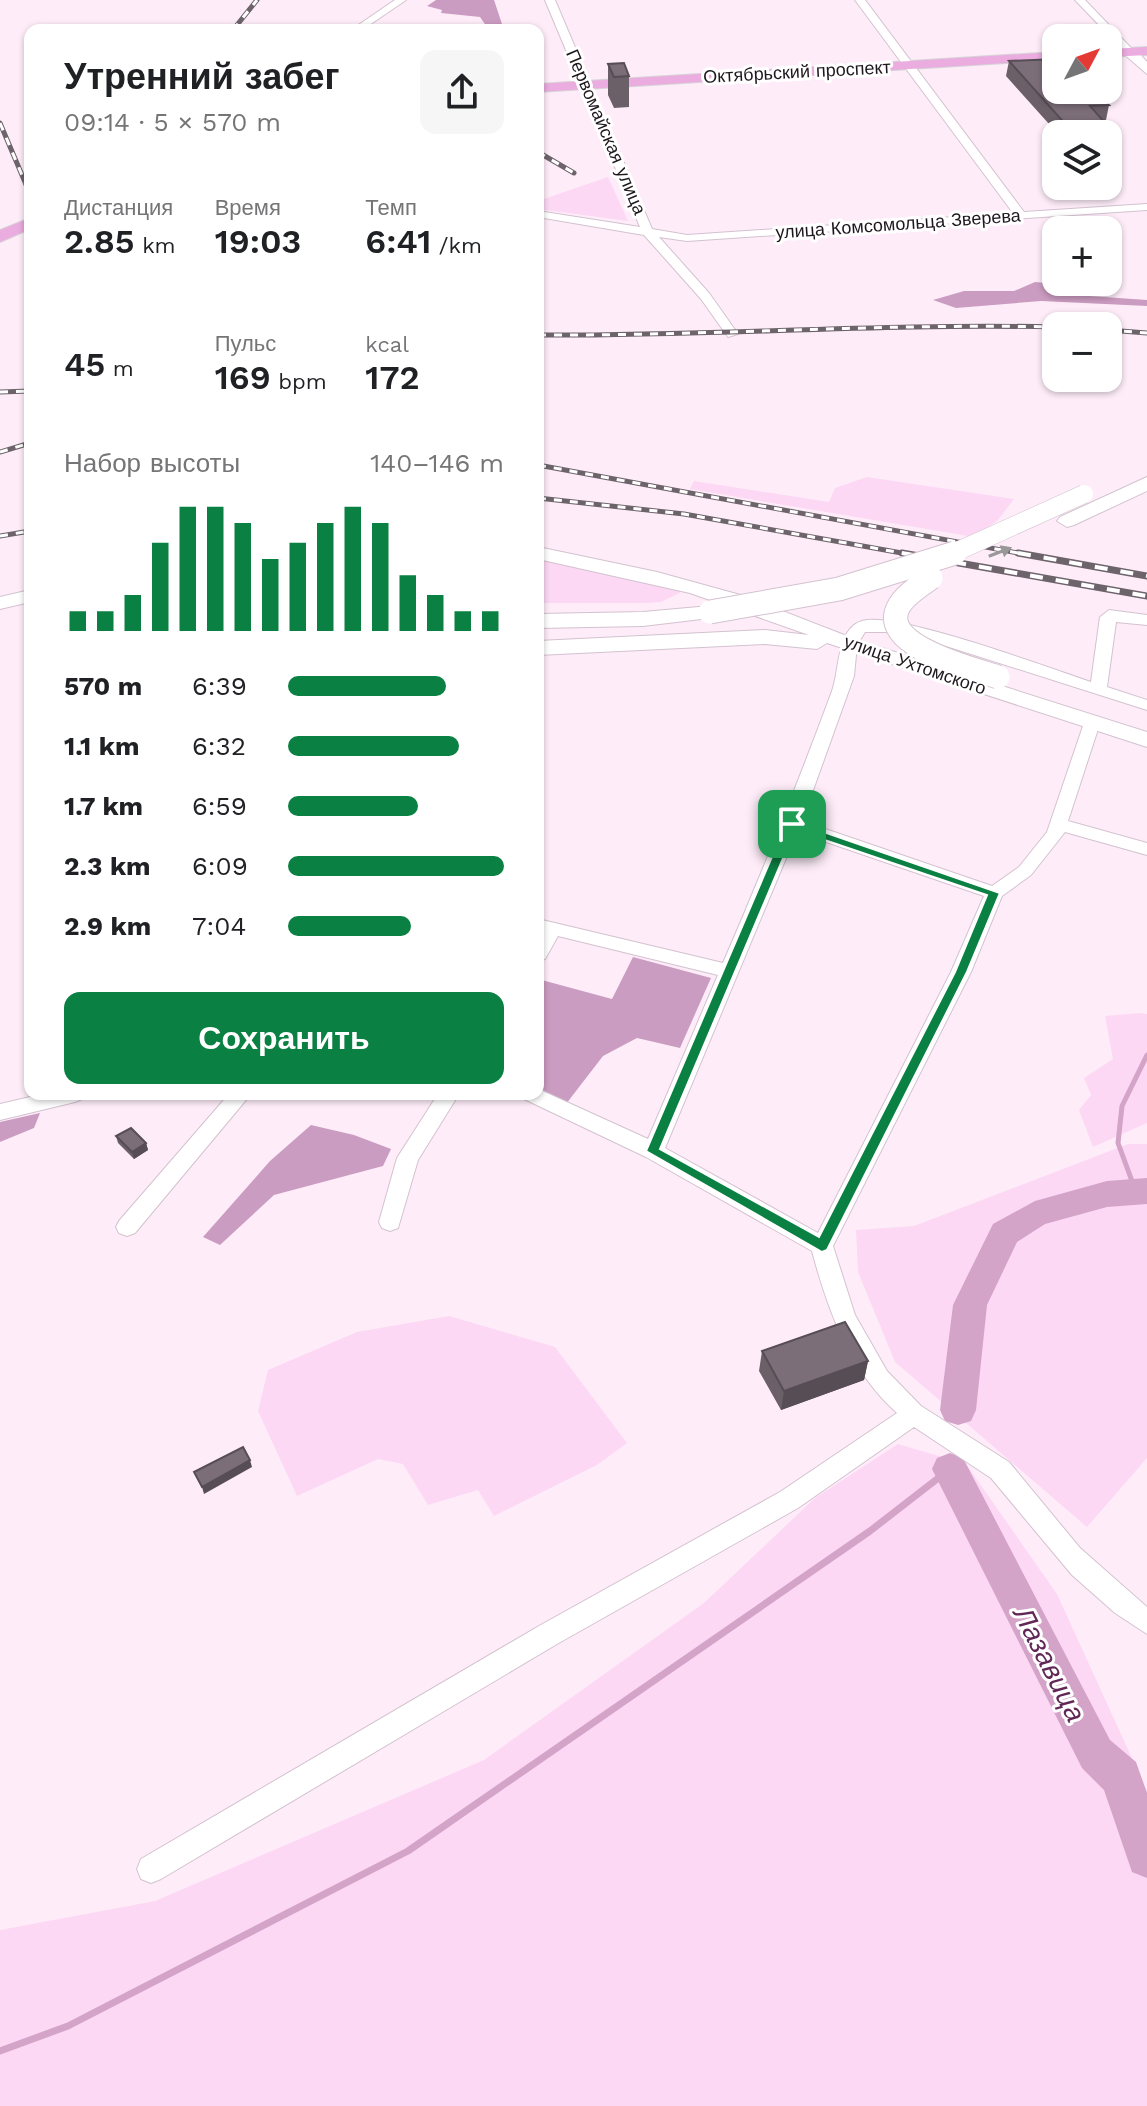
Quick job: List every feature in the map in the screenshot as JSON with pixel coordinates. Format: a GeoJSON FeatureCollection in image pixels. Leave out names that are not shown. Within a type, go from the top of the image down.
{"type":"FeatureCollection","features":[{"type":"Feature","properties":{"kind":"main road"},"geometry":{"type":"LineString","coordinates":[[1122,52],[1147,51]]}},
{"type":"Feature","properties":{"kind":"main road"},"geometry":{"type":"LineString","coordinates":[[1130,52],[1147,70]]}},
{"type":"Feature","properties":{"kind":"main road","name":"Октябрьский проспект"},"geometry":{"type":"LineString","coordinates":[[544,88],[1042,57]]}},
{"type":"Feature","properties":{"kind":"main road"},"geometry":{"type":"LineString","coordinates":[[0,237],[24,226]]}},
{"type":"Feature","properties":{"kind":"main road"},"geometry":{"type":"LineString","coordinates":[[544,635],[607,635],[847,603],[931,578],[1016,546],[1147,466]]}},
{"type":"Feature","properties":{"kind":"main road"},"geometry":{"type":"LineString","coordinates":[[544,621],[714,619],[915,567],[1093,499],[1147,483]]}},
{"type":"Feature","properties":{"kind":"main road","name":"улица Ухтомского"},"geometry":{"type":"LineString","coordinates":[[544,554],[684,586],[826,633],[849,645],[1147,740]]}},
{"type":"Feature","properties":{"kind":"main road"},"geometry":{"type":"LineString","coordinates":[[931,578],[897,609],[894,618],[900,634],[934,655],[1147,727]]}},
{"type":"Feature","properties":{"kind":"main road"},"geometry":{"type":"LineString","coordinates":[[0,603],[24,597]]}},
{"type":"Feature","properties":{"kind":"main road"},"geometry":{"type":"LineString","coordinates":[[0,616],[24,614]]}},
{"type":"Feature","properties":{"kind":"main road"},"geometry":{"type":"LineString","coordinates":[[544,648],[765,637],[849,645]]}},
{"type":"Feature","properties":{"kind":"street"},"geometry":{"type":"LineString","coordinates":[[365,24],[401,0]]}},
{"type":"Feature","properties":{"kind":"street","name":"Первомайская улица"},"geometry":{"type":"LineString","coordinates":[[550,0],[648,232],[705,296],[732,334]]}},
{"type":"Feature","properties":{"kind":"street"},"geometry":{"type":"LineString","coordinates":[[860,0],[1021,215]]}},
{"type":"Feature","properties":{"kind":"street"},"geometry":{"type":"LineString","coordinates":[[1080,0],[1130,52]]}},
{"type":"Feature","properties":{"kind":"street","name":"улица Комсомольца Зверева"},"geometry":{"type":"LineString","coordinates":[[544,215],[687,238],[1147,207]]}},
{"type":"Feature","properties":{"kind":"street"},"geometry":{"type":"LineString","coordinates":[[1098,690],[1109,616],[1147,620]]}},
{"type":"Feature","properties":{"kind":"street"},"geometry":{"type":"LineString","coordinates":[[653,1151],[792,824],[846,676],[849,645],[859,629],[866,625],[903,627],[1147,705]]}},
{"type":"Feature","properties":{"kind":"street"},"geometry":{"type":"LineString","coordinates":[[822,1246],[961,972],[994,893],[1025,871],[1055,834],[1092,723]]}},
{"type":"Feature","properties":{"kind":"street"},"geometry":{"type":"LineString","coordinates":[[792,824],[994,893]]}},
{"type":"Feature","properties":{"kind":"street"},"geometry":{"type":"LineString","coordinates":[[1058,824],[1147,849]]}},
{"type":"Feature","properties":{"kind":"street"},"geometry":{"type":"LineString","coordinates":[[545,928],[728,971]]}},
{"type":"Feature","properties":{"kind":"street"},"geometry":{"type":"LineString","coordinates":[[0,1112],[50,1100]]}},
{"type":"Feature","properties":{"kind":"street"},"geometry":{"type":"LineString","coordinates":[[127,1227],[236,1100]]}},
{"type":"Feature","properties":{"kind":"street"},"geometry":{"type":"LineString","coordinates":[[390,1222],[408,1158],[445,1100]]}},
{"type":"Feature","properties":{"kind":"street"},"geometry":{"type":"LineString","coordinates":[[544,1100],[653,1151],[822,1246],[847,1327],[871,1371],[914,1414],[999,1469],[1060,1545],[1113,1599],[1147,1622]]}},
{"type":"Feature","properties":{"kind":"street"},"geometry":{"type":"LineString","coordinates":[[151,1869],[548,1635],[789,1500],[914,1414]]}},
{"type":"Feature","properties":{"kind":"shaded area"},"geometry":{"type":"Polygon","coordinates":[[[436,0],[494,0],[502,24],[485,24],[480,17],[441,13],[442,10],[427,6],[436,0]]]}},
{"type":"Feature","properties":{"kind":"shaded area"},"geometry":{"type":"Polygon","coordinates":[[[608,177],[628,221],[544,210],[544,199],[608,177]]]}},
{"type":"Feature","properties":{"kind":"shaded area"},"geometry":{"type":"Polygon","coordinates":[[[1035,282],[1042,283],[1042,296],[1147,300],[1147,306],[1041,301],[956,308],[933,300],[964,291],[1014,291],[1035,282]]]}},
{"type":"Feature","properties":{"kind":"shaded area"},"geometry":{"type":"Polygon","coordinates":[[[867,477],[1014,499],[998,520],[974,537],[690,489],[694,481],[829,502],[835,488],[867,477]]]}},
{"type":"Feature","properties":{"kind":"shaded area"},"geometry":{"type":"Polygon","coordinates":[[[544,560],[680,593],[661,602],[544,603],[544,560]]]}},
{"type":"Feature","properties":{"kind":"shaded area"},"geometry":{"type":"Polygon","coordinates":[[[633,957],[711,978],[680,1048],[637,1038],[603,1056],[566,1104],[544,1091],[544,981],[612,999],[633,957]]]}},
{"type":"Feature","properties":{"kind":"shaded area"},"geometry":{"type":"Polygon","coordinates":[[[1147,1014],[1147,1123],[1093,1147],[1079,1110],[1091,1095],[1084,1078],[1113,1059],[1105,1016],[1147,1014]]]}},
{"type":"Feature","properties":{"kind":"shaded area"},"geometry":{"type":"Polygon","coordinates":[[[40,1113],[34,1128],[0,1142],[0,1122],[40,1113]]]}},
{"type":"Feature","properties":{"kind":"shaded area"},"geometry":{"type":"Polygon","coordinates":[[[311,1125],[354,1135],[391,1149],[383,1166],[274,1195],[220,1245],[203,1237],[270,1161],[311,1125]]]}},
{"type":"Feature","properties":{"kind":"shaded area"},"geometry":{"type":"Polygon","coordinates":[[[1128,1144],[1147,1144],[1147,1458],[1087,1527],[895,1362],[858,1272],[856,1230],[914,1226],[1128,1144]]]}},
{"type":"Feature","properties":{"kind":"shaded area"},"geometry":{"type":"Polygon","coordinates":[[[449,1316],[555,1347],[627,1443],[597,1465],[494,1516],[478,1490],[428,1505],[403,1464],[378,1459],[297,1496],[258,1411],[268,1370],[357,1332],[449,1316]]]}},
{"type":"Feature","properties":{"kind":"shaded area"},"geometry":{"type":"Polygon","coordinates":[[[898,1444],[966,1464],[1057,1594],[1147,1791],[1147,2106],[0,2106],[0,1930],[155,1901],[484,1760],[704,1603],[815,1498],[898,1444]]]}},
{"type":"Feature","properties":{"kind":"building"},"geometry":{"type":"Polygon","coordinates":[[[1042,60],[1042,98],[1009,61],[1042,60]]]}},
{"type":"Feature","properties":{"kind":"building"},"geometry":{"type":"Polygon","coordinates":[[[624,63],[629,76],[614,77],[608,64],[624,63]]]}},
{"type":"Feature","properties":{"kind":"building"},"geometry":{"type":"Polygon","coordinates":[[[1047,104],[1109,105],[1090,106],[1102,120],[1062,120],[1047,104]]]}},
{"type":"Feature","properties":{"kind":"building"},"geometry":{"type":"Polygon","coordinates":[[[131,1128],[146,1143],[132,1152],[116,1136],[131,1128]]]}},
{"type":"Feature","properties":{"kind":"building"},"geometry":{"type":"Polygon","coordinates":[[[845,1322],[868,1361],[784,1391],[762,1351],[845,1322]]]}},
{"type":"Feature","properties":{"kind":"building"},"geometry":{"type":"Polygon","coordinates":[[[243,1447],[250,1460],[202,1487],[194,1472],[243,1447]]]}},
{"type":"Feature","properties":{"kind":"waterway"},"geometry":{"type":"LineString","coordinates":[[1136,1192],[1118,1143],[1122,1106],[1147,1055]]}},
{"type":"Feature","properties":{"kind":"waterway","name":"Лазавица"},"geometry":{"type":"LineString","coordinates":[[958,1410],[970,1305],[1005,1233],[1035,1214],[1107,1194],[1147,1191]]}},
{"type":"Feature","properties":{"kind":"waterway"},"geometry":{"type":"LineString","coordinates":[[0,2051],[68,2026],[408,1851],[870,1531],[950,1469]]}},
{"type":"Feature","properties":{"kind":"waterway","name":"Лазавица"},"geometry":{"type":"LineString","coordinates":[[950,1469],[1096,1754],[1121,1777],[1147,1857]]}},
{"type":"Feature","properties":{"kind":"railway"},"geometry":{"type":"LineString","coordinates":[[238,24],[257,0]]}},
{"type":"Feature","properties":{"kind":"railway"},"geometry":{"type":"LineString","coordinates":[[0,123],[24,180]]}},
{"type":"Feature","properties":{"kind":"railway"},"geometry":{"type":"LineString","coordinates":[[544,156],[574,173]]}},
{"type":"Feature","properties":{"kind":"railway"},"geometry":{"type":"LineString","coordinates":[[544,335],[1042,327]]}},
{"type":"Feature","properties":{"kind":"railway"},"geometry":{"type":"LineString","coordinates":[[1122,331],[1147,333]]}},
{"type":"Feature","properties":{"kind":"railway"},"geometry":{"type":"LineString","coordinates":[[0,392],[24,391]]}},
{"type":"Feature","properties":{"kind":"railway"},"geometry":{"type":"LineString","coordinates":[[0,452],[24,445]]}},
{"type":"Feature","properties":{"kind":"railway"},"geometry":{"type":"LineString","coordinates":[[544,466],[1021,554]]}},
{"type":"Feature","properties":{"kind":"railway"},"geometry":{"type":"LineString","coordinates":[[544,499],[684,514],[913,555]]}},
{"type":"Feature","properties":{"kind":"railway"},"geometry":{"type":"LineString","coordinates":[[0,536],[24,532]]}},
{"type":"Feature","properties":{"kind":"railway"},"geometry":{"type":"LineString","coordinates":[[902,553],[1147,596]]}},
{"type":"Feature","properties":{"kind":"railway"},"geometry":{"type":"LineString","coordinates":[[1021,554],[1147,576]]}},
{"type":"Feature","properties":{"kind":"railway"},"geometry":{"type":"LineString","coordinates":[[1021,554],[1029,555]]}},
{"type":"Feature","properties":{"kind":"route"},"geometry":{"type":"LineString","coordinates":[[792,824],[994,893],[961,972],[822,1246],[653,1151],[792,824]]}}]}
